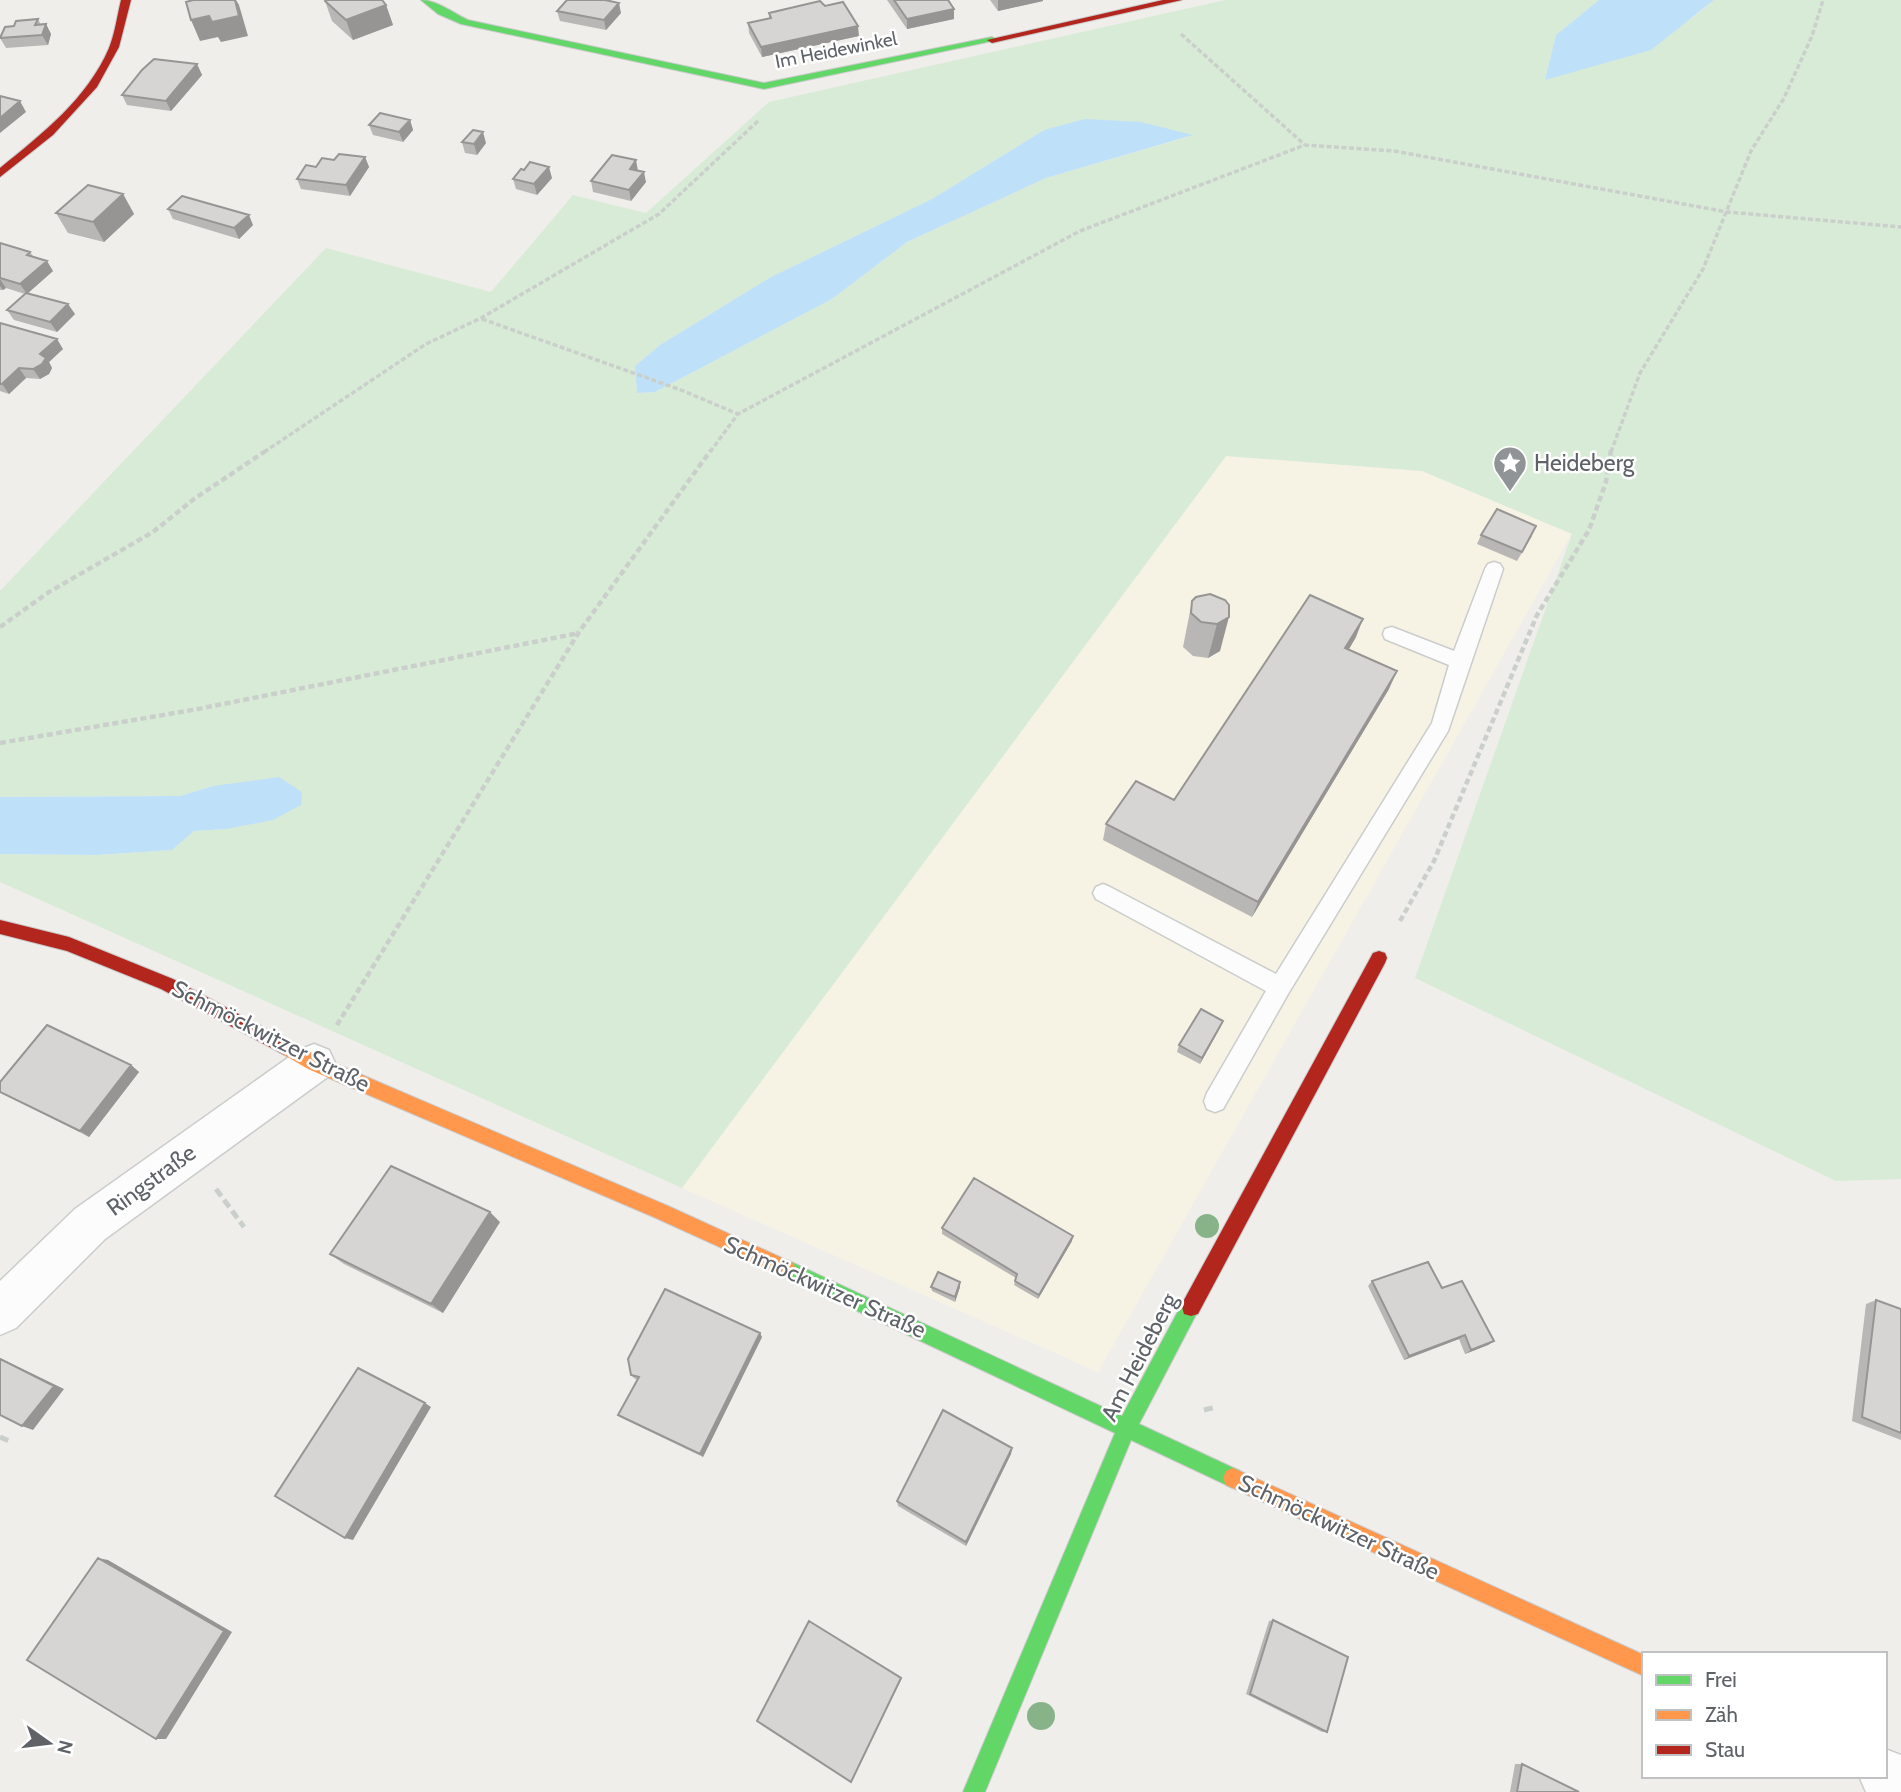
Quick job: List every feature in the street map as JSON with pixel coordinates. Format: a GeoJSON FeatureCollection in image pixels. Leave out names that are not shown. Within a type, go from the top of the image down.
{"type":"FeatureCollection","features":[{"type":"Feature","properties":{"kind":"street"},"geometry":{"type":"LineString","coordinates":[[0,174],[53,129],[89,91],[113,49],[126,0]]}},
{"type":"Feature","properties":{"kind":"street","name":"Im Heidewinkel"},"geometry":{"type":"LineString","coordinates":[[426,0],[465,22],[764,86],[1177,0]]}},
{"type":"Feature","properties":{"kind":"street","name":"Schmöckwitzer Straße"},"geometry":{"type":"LineString","coordinates":[[0,927],[69,944],[167,984],[314,1063],[662,1212],[1127,1427],[1353,1535],[1642,1665]]}},
{"type":"Feature","properties":{"kind":"street","name":"Am Heideberg"},"geometry":{"type":"LineString","coordinates":[[974,1792],[1127,1427],[1378,958]]}},
{"type":"Feature","properties":{"kind":"street","name":"Ringstraße"},"geometry":{"type":"LineString","coordinates":[[0,1312],[90,1224],[314,1063]]}},
{"type":"Feature","properties":{"kind":"lane"},"geometry":{"type":"LineString","coordinates":[[1215,1101],[1280,987],[1441,725],[1460,661],[1494,569]]}},
{"type":"Feature","properties":{"kind":"lane"},"geometry":{"type":"LineString","coordinates":[[1392,634],[1460,661]]}},
{"type":"Feature","properties":{"kind":"lane"},"geometry":{"type":"LineString","coordinates":[[1103,893],[1280,987]]}},
{"type":"Feature","properties":{"kind":"path"},"geometry":{"type":"LineString","coordinates":[[1378,958],[1434,861],[1537,615],[1589,530],[1606,482],[1612,447],[1640,373],[1703,270],[1751,152],[1784,98],[1812,36],[1824,0]]}},
{"type":"Feature","properties":{"kind":"path"},"geometry":{"type":"LineString","coordinates":[[1149,5],[1305,145]]}},
{"type":"Feature","properties":{"kind":"path"},"geometry":{"type":"LineString","coordinates":[[0,627],[49,592],[153,532],[194,499],[426,344],[481,318],[659,214],[740,141],[762,117],[766,101],[764,86]]}},
{"type":"Feature","properties":{"kind":"path"},"geometry":{"type":"LineString","coordinates":[[314,1063],[579,632],[738,414],[1080,231],[1305,145],[1394,151],[1727,212],[1901,227]]}},
{"type":"Feature","properties":{"kind":"path"},"geometry":{"type":"LineString","coordinates":[[481,318],[681,390],[738,414]]}},
{"type":"Feature","properties":{"kind":"path"},"geometry":{"type":"LineString","coordinates":[[0,743],[198,709],[579,632]]}},
{"type":"Feature","properties":{"kind":"path"},"geometry":{"type":"LineString","coordinates":[[213,1180],[217,1191],[244,1227]]}},
{"type":"Feature","properties":{"kind":"path"},"geometry":{"type":"LineString","coordinates":[[0,1437],[9,1441]]}},
{"type":"Feature","properties":{"kind":"shaded area"},"geometry":{"type":"Polygon","coordinates":[[[1226,456],[1422,471],[1572,533],[1098,1372],[682,1188],[1226,456]]]}},
{"type":"Feature","properties":{"kind":"green space"},"geometry":{"type":"Polygon","coordinates":[[[1225,0],[1599,0],[1556,35],[1545,80],[1691,19],[1714,0],[1901,0],[1901,1179],[1836,1181],[1415,978],[1572,534],[1422,471],[1226,456],[682,1188],[0,882],[0,854],[97,855],[172,850],[194,831],[226,829],[213,786],[180,796],[0,797],[0,591],[326,248],[491,292],[573,195],[646,213],[769,102],[1225,0]],[[1044,130],[932,199],[771,277],[660,345],[635,366],[637,393],[655,392],[832,299],[907,242],[1046,178],[1191,136],[1044,130]]]}},
{"type":"Feature","properties":{"kind":"water"},"geometry":{"type":"Polygon","coordinates":[[[1599,0],[1714,0],[1651,50],[1545,80],[1556,35],[1599,0]]]}},
{"type":"Feature","properties":{"kind":"water"},"geometry":{"type":"Polygon","coordinates":[[[1085,119],[1141,122],[1193,135],[1046,178],[907,242],[832,299],[655,392],[637,393],[635,366],[660,345],[771,277],[932,199],[1044,130],[1085,119]]]}},
{"type":"Feature","properties":{"kind":"water"},"geometry":{"type":"Polygon","coordinates":[[[279,777],[302,792],[301,805],[273,820],[226,829],[194,831],[172,850],[97,855],[0,854],[0,797],[180,796],[213,786],[279,777]]]}},
{"type":"Feature","properties":{"kind":"building"},"geometry":{"type":"Polygon","coordinates":[[[235,0],[239,16],[212,22],[209,16],[191,20],[186,2],[235,0]]]}},
{"type":"Feature","properties":{"kind":"building"},"geometry":{"type":"Polygon","coordinates":[[[326,0],[382,0],[386,5],[346,20],[326,0]]]}},
{"type":"Feature","properties":{"kind":"building"},"geometry":{"type":"Polygon","coordinates":[[[567,0],[605,0],[619,3],[604,20],[557,11],[567,0]]]}},
{"type":"Feature","properties":{"kind":"building"},"geometry":{"type":"Polygon","coordinates":[[[894,0],[948,0],[954,9],[907,19],[894,0]]]}},
{"type":"Feature","properties":{"kind":"building"},"geometry":{"type":"Polygon","coordinates":[[[820,1],[825,6],[843,2],[858,26],[761,47],[748,23],[771,18],[769,13],[820,1]]]}},
{"type":"Feature","properties":{"kind":"building"},"geometry":{"type":"Polygon","coordinates":[[[38,19],[35,25],[46,24],[42,35],[0,38],[5,27],[14,26],[16,21],[38,19]]]}},
{"type":"Feature","properties":{"kind":"building"},"geometry":{"type":"Polygon","coordinates":[[[154,59],[197,64],[166,101],[122,95],[142,70],[154,59]]]}},
{"type":"Feature","properties":{"kind":"building"},"geometry":{"type":"Polygon","coordinates":[[[0,96],[20,101],[0,118],[0,96]]]}},
{"type":"Feature","properties":{"kind":"building"},"geometry":{"type":"Polygon","coordinates":[[[380,113],[410,120],[399,132],[369,125],[380,113]]]}},
{"type":"Feature","properties":{"kind":"building"},"geometry":{"type":"Polygon","coordinates":[[[473,130],[483,132],[474,144],[462,142],[473,130]]]}},
{"type":"Feature","properties":{"kind":"building"},"geometry":{"type":"Polygon","coordinates":[[[339,154],[365,157],[346,185],[297,179],[306,165],[316,167],[322,158],[334,160],[339,154]]]}},
{"type":"Feature","properties":{"kind":"building"},"geometry":{"type":"Polygon","coordinates":[[[612,155],[636,160],[630,169],[644,172],[629,190],[591,181],[612,155]]]}},
{"type":"Feature","properties":{"kind":"building"},"geometry":{"type":"Polygon","coordinates":[[[530,162],[549,167],[534,184],[513,179],[521,169],[524,170],[530,162]]]}},
{"type":"Feature","properties":{"kind":"building"},"geometry":{"type":"Polygon","coordinates":[[[88,185],[123,194],[93,222],[56,213],[88,185]]]}},
{"type":"Feature","properties":{"kind":"building"},"geometry":{"type":"Polygon","coordinates":[[[182,196],[249,215],[234,228],[168,209],[182,196]]]}},
{"type":"Feature","properties":{"kind":"building"},"geometry":{"type":"Polygon","coordinates":[[[0,243],[30,252],[27,255],[47,261],[20,284],[0,278],[0,243]]]}},
{"type":"Feature","properties":{"kind":"building"},"geometry":{"type":"Polygon","coordinates":[[[26,293],[68,304],[50,322],[7,310],[26,293]]]}},
{"type":"Feature","properties":{"kind":"building"},"geometry":{"type":"Polygon","coordinates":[[[0,323],[57,339],[40,354],[46,358],[42,364],[33,369],[19,368],[2,384],[0,384],[0,323]]]}},
{"type":"Feature","properties":{"kind":"building"},"geometry":{"type":"Polygon","coordinates":[[[1497,509],[1536,526],[1522,552],[1481,535],[1497,509]]]}},
{"type":"Feature","properties":{"kind":"building"},"geometry":{"type":"Polygon","coordinates":[[[1210,594],[1225,600],[1229,605],[1229,617],[1217,624],[1201,622],[1191,613],[1192,601],[1196,597],[1210,594]]]}},
{"type":"Feature","properties":{"kind":"building"},"geometry":{"type":"Polygon","coordinates":[[[1310,595],[1363,619],[1345,648],[1397,671],[1258,902],[1106,824],[1136,781],[1174,800],[1310,595]]]}},
{"type":"Feature","properties":{"kind":"building"},"geometry":{"type":"Polygon","coordinates":[[[1201,1009],[1223,1021],[1202,1058],[1179,1045],[1201,1009]]]}},
{"type":"Feature","properties":{"kind":"building"},"geometry":{"type":"Polygon","coordinates":[[[47,1025],[131,1065],[80,1131],[0,1092],[0,1082],[47,1025]]]}},
{"type":"Feature","properties":{"kind":"building"},"geometry":{"type":"Polygon","coordinates":[[[391,1166],[490,1212],[431,1304],[330,1254],[391,1166]]]}},
{"type":"Feature","properties":{"kind":"building"},"geometry":{"type":"Polygon","coordinates":[[[974,1178],[1073,1236],[1039,1295],[1015,1281],[1017,1274],[942,1228],[974,1178]]]}},
{"type":"Feature","properties":{"kind":"building"},"geometry":{"type":"Polygon","coordinates":[[[1428,1262],[1442,1288],[1462,1281],[1494,1341],[1471,1350],[1465,1335],[1409,1356],[1372,1281],[1428,1262]]]}},
{"type":"Feature","properties":{"kind":"building"},"geometry":{"type":"Polygon","coordinates":[[[938,1272],[960,1282],[955,1297],[931,1287],[938,1272]]]}},
{"type":"Feature","properties":{"kind":"building"},"geometry":{"type":"Polygon","coordinates":[[[665,1289],[760,1333],[700,1454],[618,1415],[639,1377],[631,1375],[628,1359],[665,1289]]]}},
{"type":"Feature","properties":{"kind":"building"},"geometry":{"type":"Polygon","coordinates":[[[1876,1300],[1901,1309],[1901,1433],[1862,1417],[1876,1300]]]}},
{"type":"Feature","properties":{"kind":"building"},"geometry":{"type":"Polygon","coordinates":[[[0,1359],[54,1386],[22,1426],[0,1415],[0,1359]]]}},
{"type":"Feature","properties":{"kind":"building"},"geometry":{"type":"Polygon","coordinates":[[[358,1368],[425,1403],[345,1538],[275,1496],[358,1368]]]}},
{"type":"Feature","properties":{"kind":"building"},"geometry":{"type":"Polygon","coordinates":[[[943,1410],[1012,1448],[966,1542],[897,1501],[943,1410]]]}},
{"type":"Feature","properties":{"kind":"building"},"geometry":{"type":"Polygon","coordinates":[[[98,1558],[224,1631],[156,1739],[27,1660],[98,1558]]]}},
{"type":"Feature","properties":{"kind":"building"},"geometry":{"type":"Polygon","coordinates":[[[1273,1620],[1348,1657],[1327,1732],[1250,1694],[1273,1620]]]}},
{"type":"Feature","properties":{"kind":"building"},"geometry":{"type":"Polygon","coordinates":[[[809,1621],[901,1678],[851,1782],[757,1721],[809,1621]]]}},
{"type":"Feature","properties":{"kind":"building"},"geometry":{"type":"Polygon","coordinates":[[[1522,1764],[1579,1792],[1517,1792],[1522,1764]]]}},
{"type":"Feature","properties":{"kind":"traffic: fast"},"geometry":{"type":"LineString","coordinates":[[426,0],[442,12],[465,22],[764,86],[992,40]]}},
{"type":"Feature","properties":{"kind":"traffic: fast"},"geometry":{"type":"LineString","coordinates":[[787,1269],[1233,1478]]}},
{"type":"Feature","properties":{"kind":"traffic: fast"},"geometry":{"type":"LineString","coordinates":[[974,1792],[1127,1427],[1191,1307]]}},
{"type":"Feature","properties":{"kind":"traffic: slow"},"geometry":{"type":"LineString","coordinates":[[285,1047],[314,1063],[662,1212],[787,1269]]}},
{"type":"Feature","properties":{"kind":"traffic: slow"},"geometry":{"type":"LineString","coordinates":[[1233,1478],[1642,1665]]}},
{"type":"Feature","properties":{"kind":"traffic: jam"},"geometry":{"type":"LineString","coordinates":[[0,174],[65,118],[93,85],[114,47],[126,0]]}},
{"type":"Feature","properties":{"kind":"traffic: jam"},"geometry":{"type":"LineString","coordinates":[[992,40],[1177,0]]}},
{"type":"Feature","properties":{"kind":"traffic: jam"},"geometry":{"type":"LineString","coordinates":[[0,927],[69,944],[167,984],[285,1047]]}},
{"type":"Feature","properties":{"kind":"traffic: jam"},"geometry":{"type":"LineString","coordinates":[[1191,1307],[1379,958]]}},
{"type":"Feature","properties":{"kind":"place","name":"Heideberg"},"geometry":{"type":"Point","coordinates":[1510,493]}}]}
